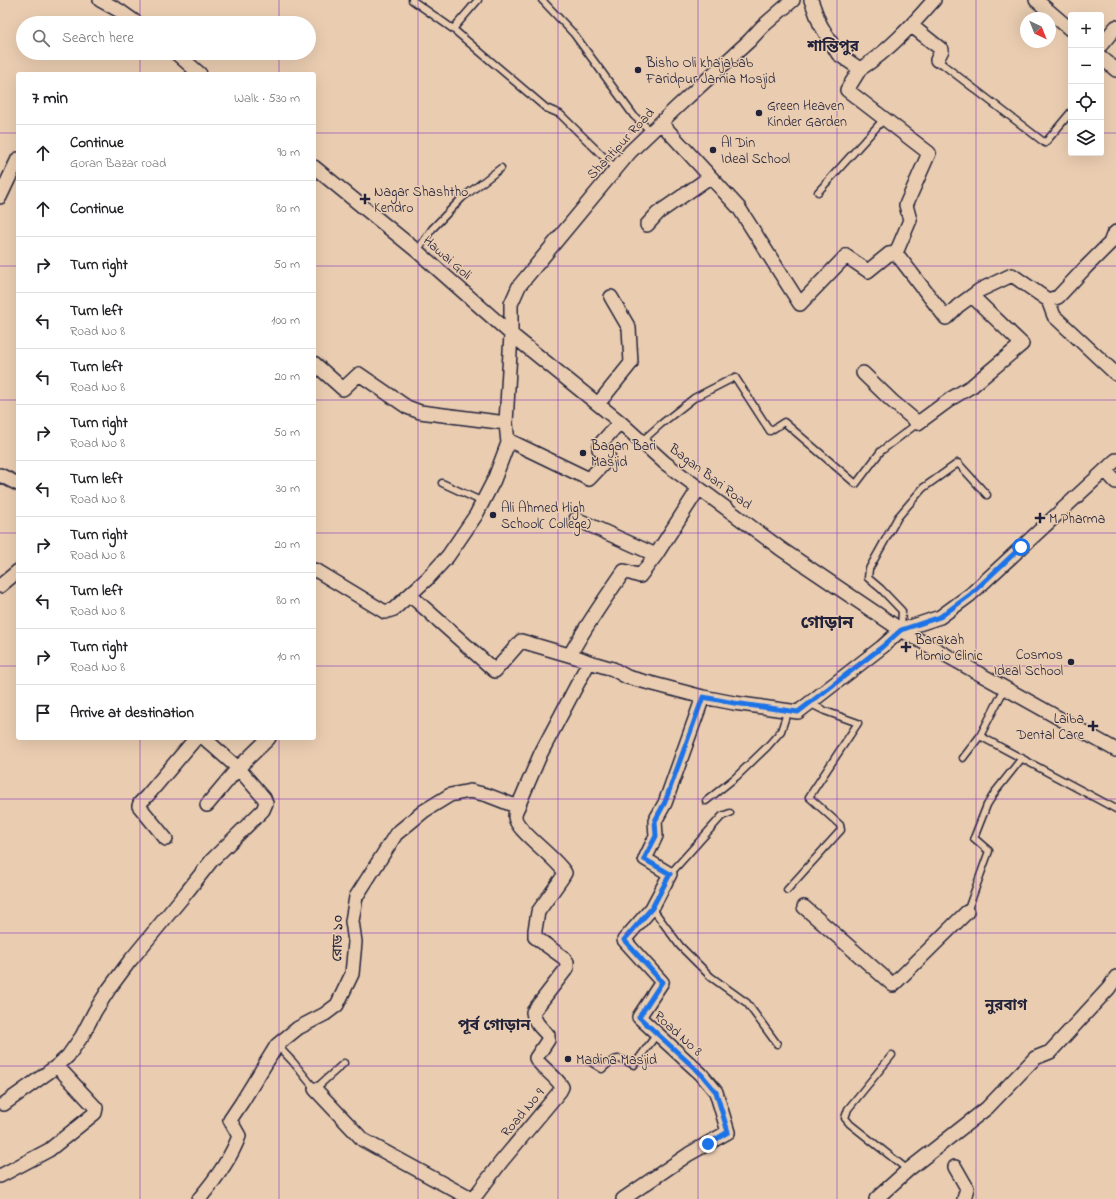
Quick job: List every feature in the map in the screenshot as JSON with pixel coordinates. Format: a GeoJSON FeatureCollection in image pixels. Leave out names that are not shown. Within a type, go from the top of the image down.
{"type":"FeatureCollection","features":[{"type":"Feature","properties":{"kind":"street"},"geometry":{"type":"LineString","coordinates":[[100,0],[127,16]]}},
{"type":"Feature","properties":{"kind":"street","name":"Shantipur Road"},"geometry":{"type":"LineString","coordinates":[[508,440],[506,423],[511,334],[510,304],[519,286],[630,152],[749,42],[762,27],[793,0]]}},
{"type":"Feature","properties":{"kind":"street"},"geometry":{"type":"LineString","coordinates":[[811,0],[820,24],[838,54],[860,68]]}},
{"type":"Feature","properties":{"kind":"street"},"geometry":{"type":"LineString","coordinates":[[896,253],[910,220],[906,205],[929,153],[847,90],[860,68],[874,60],[912,26],[934,0]]}},
{"type":"Feature","properties":{"kind":"street"},"geometry":{"type":"LineString","coordinates":[[1036,0],[1068,27]]}},
{"type":"Feature","properties":{"kind":"street"},"geometry":{"type":"LineString","coordinates":[[912,26],[942,50],[937,60]]}},
{"type":"Feature","properties":{"kind":"street"},"geometry":{"type":"LineString","coordinates":[[1104,42],[1116,28]]}},
{"type":"Feature","properties":{"kind":"street"},"geometry":{"type":"LineString","coordinates":[[184,60],[198,72]]}},
{"type":"Feature","properties":{"kind":"street"},"geometry":{"type":"LineString","coordinates":[[1104,60],[1116,70]]}},
{"type":"Feature","properties":{"kind":"street"},"geometry":{"type":"LineString","coordinates":[[656,127],[710,177],[739,208],[800,304],[846,256],[868,271],[889,254],[896,253]]}},
{"type":"Feature","properties":{"kind":"street"},"geometry":{"type":"LineString","coordinates":[[0,197],[16,163]]}},
{"type":"Feature","properties":{"kind":"street","name":"Hawai Goli"},"geometry":{"type":"LineString","coordinates":[[316,169],[417,251],[511,334]]}},
{"type":"Feature","properties":{"kind":"street"},"geometry":{"type":"LineString","coordinates":[[647,225],[658,214],[710,177]]}},
{"type":"Feature","properties":{"kind":"street"},"geometry":{"type":"LineString","coordinates":[[1048,300],[1058,297],[1110,243],[1113,234],[1116,232]]}},
{"type":"Feature","properties":{"kind":"street"},"geometry":{"type":"LineString","coordinates":[[896,253],[946,318],[958,306],[980,290],[1012,275],[1048,300],[1054,316],[1116,374]]}},
{"type":"Feature","properties":{"kind":"street"},"geometry":{"type":"LineString","coordinates":[[863,373],[892,401],[918,423],[952,398],[972,386],[1022,344],[972,296]]}},
{"type":"Feature","properties":{"kind":"street"},"geometry":{"type":"LineString","coordinates":[[598,404],[631,363],[629,328],[611,297]]}},
{"type":"Feature","properties":{"kind":"street","name":"Bagan Bari Road"},"geometry":{"type":"LineString","coordinates":[[511,334],[620,422],[666,463],[781,549],[901,630],[1116,750]]}},
{"type":"Feature","properties":{"kind":"street"},"geometry":{"type":"LineString","coordinates":[[316,366],[343,389],[359,374],[407,407],[420,412],[506,423]]}},
{"type":"Feature","properties":{"kind":"street"},"geometry":{"type":"LineString","coordinates":[[316,571],[385,612],[394,609],[427,579],[448,556],[476,515],[494,480],[508,440],[589,480],[609,458],[599,448],[601,443],[620,422]]}},
{"type":"Feature","properties":{"kind":"street"},"geometry":{"type":"LineString","coordinates":[[410,595],[495,671],[521,641],[570,655],[627,676],[703,697],[798,712],[882,647],[901,630],[940,617],[970,595],[1116,460]]}},
{"type":"Feature","properties":{"kind":"street"},"geometry":{"type":"LineString","coordinates":[[1105,470],[1116,482]]}},
{"type":"Feature","properties":{"kind":"street"},"geometry":{"type":"LineString","coordinates":[[0,475],[16,483]]}},
{"type":"Feature","properties":{"kind":"street"},"geometry":{"type":"LineString","coordinates":[[570,655],[591,618],[602,605],[624,571],[640,576],[656,555],[699,488]]}},
{"type":"Feature","properties":{"kind":"street"},"geometry":{"type":"LineString","coordinates":[[576,519],[656,555]]}},
{"type":"Feature","properties":{"kind":"street"},"geometry":{"type":"LineString","coordinates":[[0,586],[16,573]]}},
{"type":"Feature","properties":{"kind":"street"},"geometry":{"type":"LineString","coordinates":[[518,807],[541,753],[589,662]]}},
{"type":"Feature","properties":{"kind":"street"},"geometry":{"type":"LineString","coordinates":[[670,874],[644,859],[656,836],[655,821],[665,802],[703,697]]}},
{"type":"Feature","properties":{"kind":"street"},"geometry":{"type":"LineString","coordinates":[[166,839],[139,806],[194,740]]}},
{"type":"Feature","properties":{"kind":"street"},"geometry":{"type":"LineString","coordinates":[[4,1104],[57,1066],[68,1056],[82,1036],[109,989],[129,962],[212,860],[263,810],[266,803],[264,798],[238,768],[206,740]]}},
{"type":"Feature","properties":{"kind":"street"},"geometry":{"type":"LineString","coordinates":[[207,805],[238,768],[267,740]]}},
{"type":"Feature","properties":{"kind":"street","name":"রোড ১০"},"geometry":{"type":"LineString","coordinates":[[200,1199],[215,1180],[235,1148],[239,1136],[230,1120],[277,1045],[298,1028],[325,1014],[337,1005],[352,974],[355,942],[352,921],[356,897],[396,834],[424,811],[450,796],[470,791],[487,795],[518,807]]}},
{"type":"Feature","properties":{"kind":"street","name":"Road No 9"},"geometry":{"type":"LineString","coordinates":[[472,1199],[562,1087],[548,1071],[537,1062],[536,1058],[548,1040],[548,1035],[534,1018],[533,1012],[567,968],[567,962],[564,958],[535,938],[534,930],[538,912],[565,873],[556,861],[522,830],[517,823],[515,817],[518,807]]}},
{"type":"Feature","properties":{"kind":"street","name":"Road No 8"},"geometry":{"type":"LineString","coordinates":[[623,1199],[689,1154],[728,1132],[716,1092],[701,1074],[639,1017],[662,982],[624,940],[652,908],[670,874]]}},
{"type":"Feature","properties":{"kind":"street"},"geometry":{"type":"LineString","coordinates":[[804,907],[893,985],[967,912]]}},
{"type":"Feature","properties":{"kind":"street"},"geometry":{"type":"LineString","coordinates":[[876,1199],[908,1170],[987,1108],[1034,1058],[1050,1052],[1109,988],[1116,977]]}},
{"type":"Feature","properties":{"kind":"street"},"geometry":{"type":"LineString","coordinates":[[0,1176],[49,1150],[95,1113],[96,1108],[57,1066]]}},
{"type":"Feature","properties":{"kind":"street"},"geometry":{"type":"LineString","coordinates":[[315,1089],[363,1140],[472,1199]]}},
{"type":"Feature","properties":{"kind":"street"},"geometry":{"type":"LineString","coordinates":[[955,1168],[967,1188],[964,1199]]}},
{"type":"Feature","properties":{"kind":"lane"},"geometry":{"type":"LineString","coordinates":[[114,0],[128,16]]}},
{"type":"Feature","properties":{"kind":"lane"},"geometry":{"type":"LineString","coordinates":[[412,0],[453,29],[546,108],[560,114],[616,169]]}},
{"type":"Feature","properties":{"kind":"lane"},"geometry":{"type":"LineString","coordinates":[[453,29],[478,0]]}},
{"type":"Feature","properties":{"kind":"lane"},"geometry":{"type":"LineString","coordinates":[[542,0],[574,34],[634,116],[656,127]]}},
{"type":"Feature","properties":{"kind":"lane"},"geometry":{"type":"LineString","coordinates":[[937,60],[1044,142],[1068,115]]}},
{"type":"Feature","properties":{"kind":"lane"},"geometry":{"type":"LineString","coordinates":[[818,192],[884,119]]}},
{"type":"Feature","properties":{"kind":"lane"},"geometry":{"type":"LineString","coordinates":[[417,251],[432,229],[462,198],[501,168]]}},
{"type":"Feature","properties":{"kind":"lane"},"geometry":{"type":"LineString","coordinates":[[642,442],[661,424],[694,398],[735,377],[770,431],[784,422],[856,484],[881,451],[918,423]]}},
{"type":"Feature","properties":{"kind":"lane"},"geometry":{"type":"LineString","coordinates":[[901,630],[902,611],[868,578],[869,569],[898,517],[923,488],[958,463],[987,495]]}},
{"type":"Feature","properties":{"kind":"lane"},"geometry":{"type":"LineString","coordinates":[[442,483],[483,502]]}},
{"type":"Feature","properties":{"kind":"lane"},"geometry":{"type":"LineString","coordinates":[[964,758],[980,736],[1005,688]]}},
{"type":"Feature","properties":{"kind":"lane"},"geometry":{"type":"LineString","coordinates":[[787,890],[841,830],[840,825],[809,797],[858,723],[825,711],[809,703]]}},
{"type":"Feature","properties":{"kind":"lane"},"geometry":{"type":"LineString","coordinates":[[706,801],[736,777],[768,747],[780,730],[788,710]]}},
{"type":"Feature","properties":{"kind":"lane"},"geometry":{"type":"LineString","coordinates":[[980,736],[1116,809]]}},
{"type":"Feature","properties":{"kind":"lane"},"geometry":{"type":"LineString","coordinates":[[967,912],[988,851],[974,838],[991,798],[1022,758]]}},
{"type":"Feature","properties":{"kind":"lane"},"geometry":{"type":"LineString","coordinates":[[670,874],[722,816],[730,813]]}},
{"type":"Feature","properties":{"kind":"lane"},"geometry":{"type":"LineString","coordinates":[[652,908],[680,946],[711,976],[748,1003],[776,1044]]}},
{"type":"Feature","properties":{"kind":"lane"},"geometry":{"type":"LineString","coordinates":[[589,1060],[602,1069],[614,1059],[620,1059],[634,1064],[657,1034]]}},
{"type":"Feature","properties":{"kind":"lane"},"geometry":{"type":"LineString","coordinates":[[277,1045],[315,1089],[344,1062]]}},
{"type":"Feature","properties":{"kind":"lane"},"geometry":{"type":"LineString","coordinates":[[892,1055],[848,1108],[845,1118],[850,1124],[908,1170]]}},
{"type":"Feature","properties":{"kind":"place","name":"Bisho Oli khajabab Faridpur Jamia Mosjid"},"geometry":{"type":"Point","coordinates":[638,70]}},
{"type":"Feature","properties":{"kind":"place","name":"Green Heaven Kinder Garden"},"geometry":{"type":"Point","coordinates":[759,113]}},
{"type":"Feature","properties":{"kind":"place","name":"Al Din Ideal School"},"geometry":{"type":"Point","coordinates":[713,150]}},
{"type":"Feature","properties":{"kind":"place","name":"Nagar Shashtho Kendro"},"geometry":{"type":"Point","coordinates":[365,199]}},
{"type":"Feature","properties":{"kind":"place","name":"Bagan Bari Masjid"},"geometry":{"type":"Point","coordinates":[583,453]}},
{"type":"Feature","properties":{"kind":"place","name":"Ali Ahmed High School( College)"},"geometry":{"type":"Point","coordinates":[493,515]}},
{"type":"Feature","properties":{"kind":"place","name":"M Pharma"},"geometry":{"type":"Point","coordinates":[1040,518]}},
{"type":"Feature","properties":{"kind":"place","name":"Barakah Homio Clinic"},"geometry":{"type":"Point","coordinates":[906,647]}},
{"type":"Feature","properties":{"kind":"place","name":"Cosmos Ideal School"},"geometry":{"type":"Point","coordinates":[1071,662]}},
{"type":"Feature","properties":{"kind":"place","name":"Laiba Dental Care"},"geometry":{"type":"Point","coordinates":[1093,726]}},
{"type":"Feature","properties":{"kind":"place","name":"Madina Masjid"},"geometry":{"type":"Point","coordinates":[568,1059]}},
{"type":"Feature","properties":{"kind":"district","name":"শান্তিপুর"},"geometry":{"type":"Point","coordinates":[833,46]}},
{"type":"Feature","properties":{"kind":"district","name":"গোড়ান"},"geometry":{"type":"Point","coordinates":[827,622]}},
{"type":"Feature","properties":{"kind":"district","name":"নুরবাগ"},"geometry":{"type":"Point","coordinates":[1006,1005]}},
{"type":"Feature","properties":{"kind":"district","name":"পূর্ব গোড়ান"},"geometry":{"type":"Point","coordinates":[494,1024]}},
{"type":"Feature","properties":{"kind":"route"},"geometry":{"type":"LineString","coordinates":[[708,1144],[728,1132],[716,1092],[701,1074],[639,1017],[662,982],[624,940],[652,908],[670,874],[644,859],[656,836],[655,821],[665,802],[703,697],[798,712],[828,690],[901,630],[940,617],[970,595],[1021,547]]}}]}
